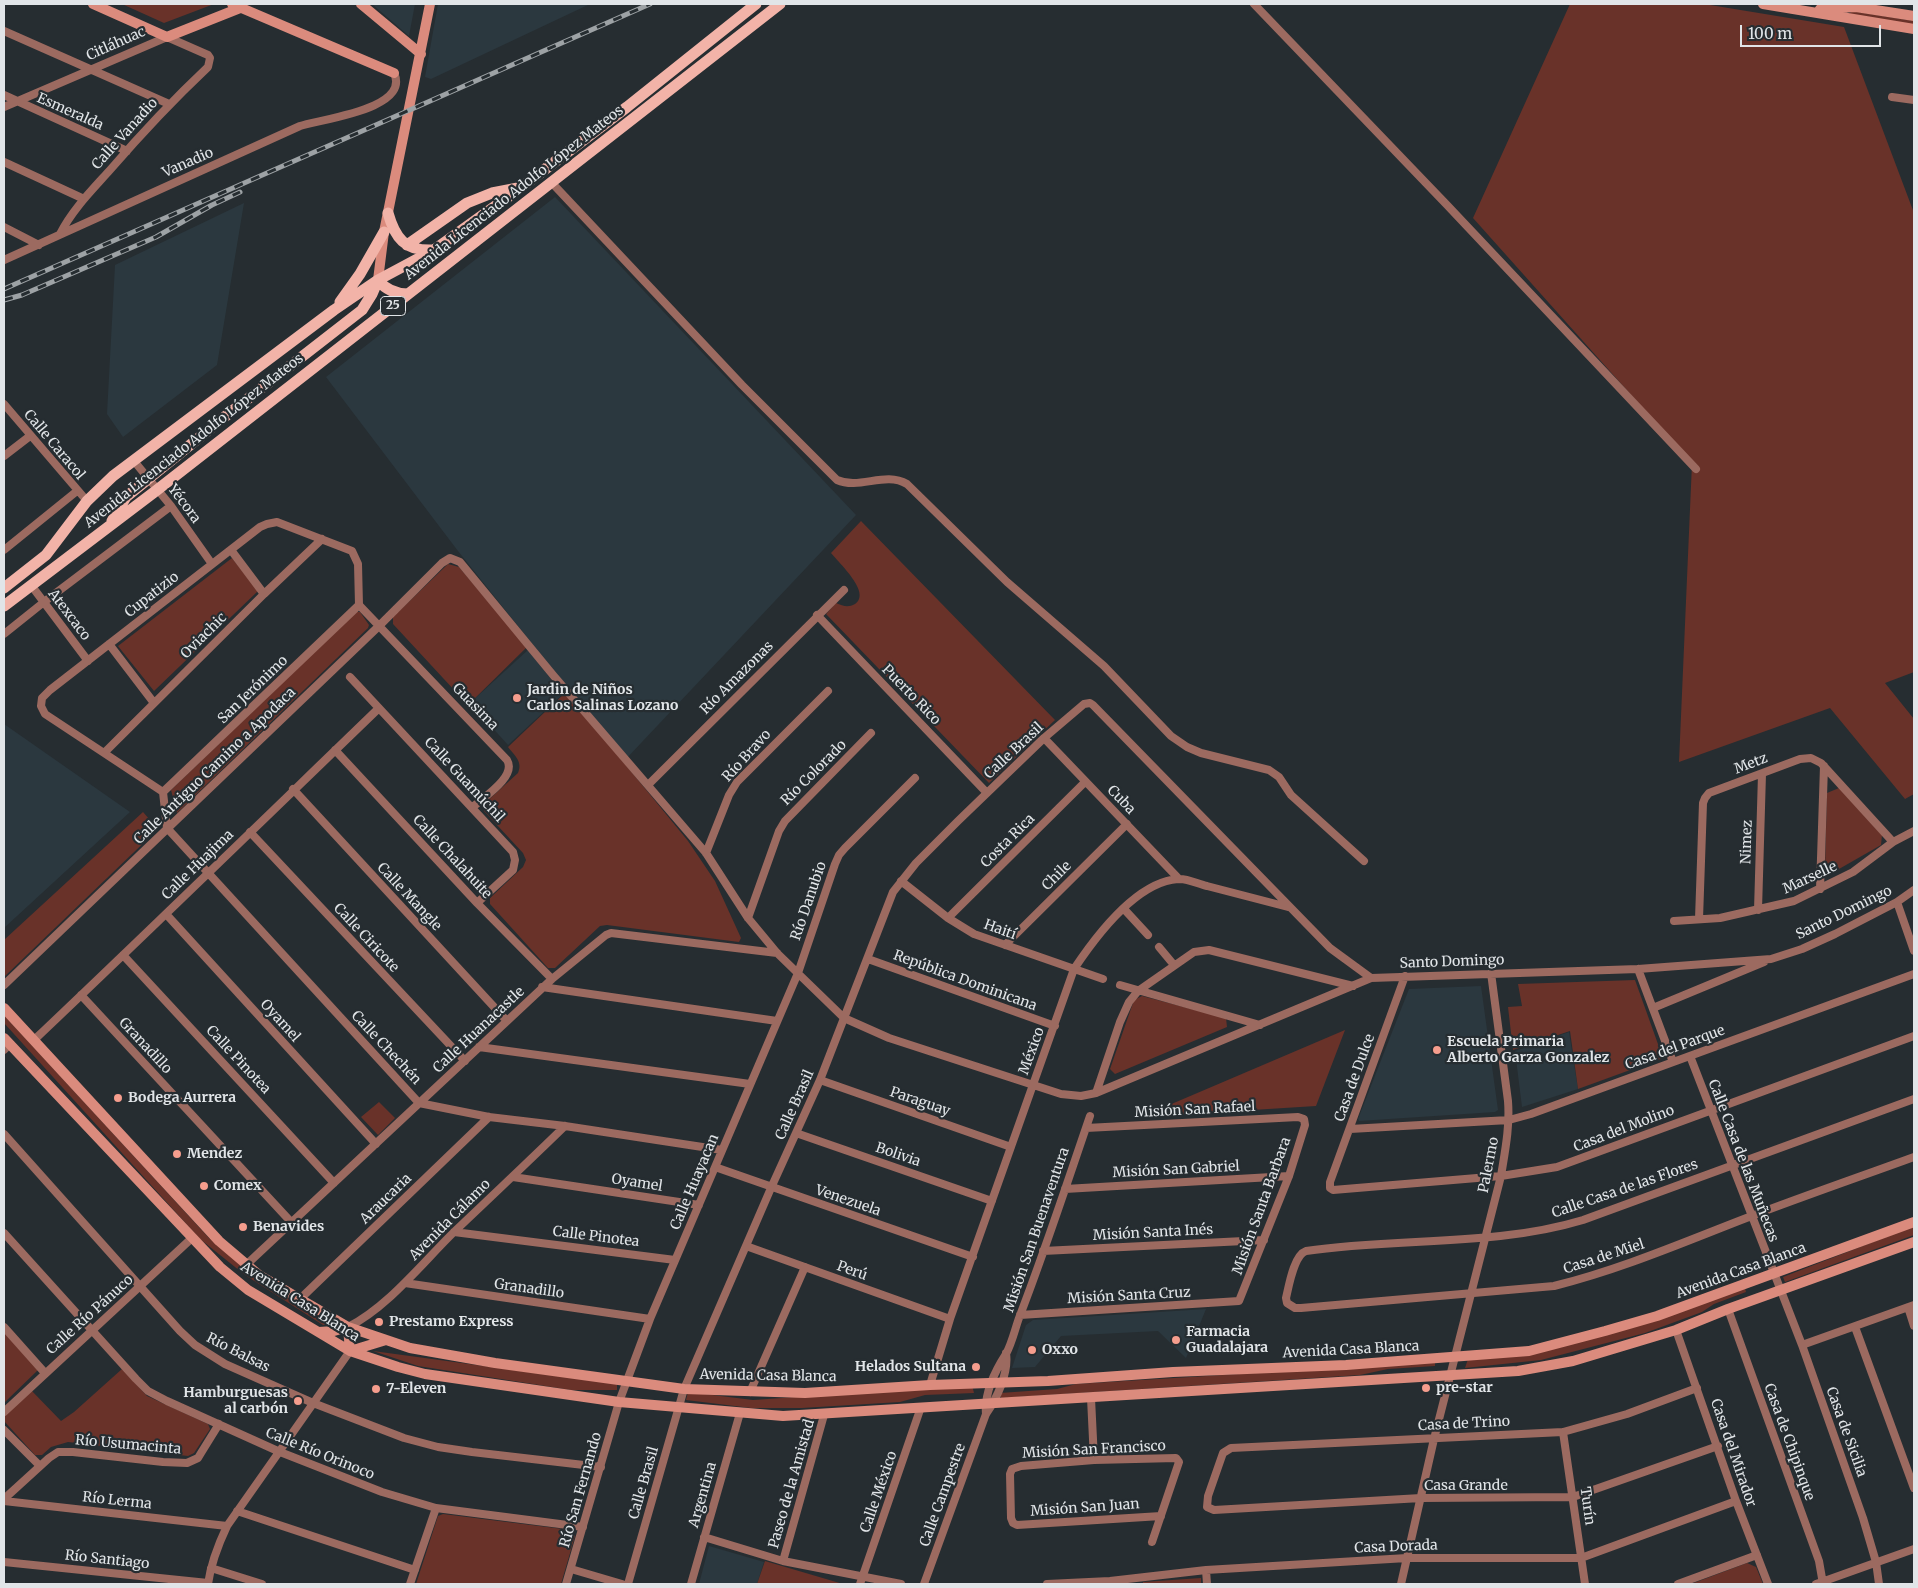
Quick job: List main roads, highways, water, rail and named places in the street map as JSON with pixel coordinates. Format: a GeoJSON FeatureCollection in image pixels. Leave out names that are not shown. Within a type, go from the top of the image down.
{"type":"FeatureCollection","features":[{"type":"Feature","properties":{"kind":"main road","name":"Avenida Licenciado Adolfo López Mateos"},"geometry":{"type":"LineString","coordinates":[[4,588],[46,555],[87,501],[104,483],[334,310],[378,280],[434,250],[522,187],[756,4]]}},
{"type":"Feature","properties":{"kind":"main road","name":"Avenida Licenciado Adolfo López Mateos"},"geometry":{"type":"LineString","coordinates":[[4,606],[157,490],[780,4]]}},
{"type":"Feature","properties":{"kind":"main road"},"geometry":{"type":"LineString","coordinates":[[407,245],[467,203],[492,193],[522,187]]}},
{"type":"Feature","properties":{"kind":"main road"},"geometry":{"type":"LineString","coordinates":[[388,213],[395,232],[407,245],[415,249],[434,250]]}},
{"type":"Feature","properties":{"kind":"main road"},"geometry":{"type":"LineString","coordinates":[[334,310],[360,274],[384,232]]}},
{"type":"Feature","properties":{"kind":"main road"},"geometry":{"type":"LineString","coordinates":[[112,523],[126,497],[227,415],[353,318],[367,303],[378,280],[383,286],[393,292],[408,294]]}},
{"type":"Feature","properties":{"kind":"railway"},"geometry":{"type":"LineString","coordinates":[[4,289],[650,4]]}},
{"type":"Feature","properties":{"kind":"railway"},"geometry":{"type":"LineString","coordinates":[[4,300],[22,295],[156,237],[212,205],[240,192]]}},
{"type":"Feature","properties":{"kind":"place","name":"Jardin de Niños Carlos Salinas Lozano"},"geometry":{"type":"Point","coordinates":[517,698]}},
{"type":"Feature","properties":{"kind":"place","name":"Escuela Primaria Alberto Garza Gonzalez"},"geometry":{"type":"Point","coordinates":[1437,1050]}},
{"type":"Feature","properties":{"kind":"place","name":"Bodega Aurrera"},"geometry":{"type":"Point","coordinates":[118,1098]}},
{"type":"Feature","properties":{"kind":"place","name":"Mendez"},"geometry":{"type":"Point","coordinates":[177,1154]}},
{"type":"Feature","properties":{"kind":"place","name":"Comex"},"geometry":{"type":"Point","coordinates":[204,1186]}},
{"type":"Feature","properties":{"kind":"place","name":"Benavides"},"geometry":{"type":"Point","coordinates":[243,1227]}},
{"type":"Feature","properties":{"kind":"place","name":"Prestamo Express"},"geometry":{"type":"Point","coordinates":[379,1322]}},
{"type":"Feature","properties":{"kind":"place","name":"Farmacia Guadalajara"},"geometry":{"type":"Point","coordinates":[1176,1340]}},
{"type":"Feature","properties":{"kind":"place","name":"Oxxo"},"geometry":{"type":"Point","coordinates":[1032,1350]}},
{"type":"Feature","properties":{"kind":"place","name":"Helados Sultana"},"geometry":{"type":"Point","coordinates":[976,1367]}},
{"type":"Feature","properties":{"kind":"place","name":"pre-star"},"geometry":{"type":"Point","coordinates":[1426,1388]}},
{"type":"Feature","properties":{"kind":"place","name":"7-Eleven"},"geometry":{"type":"Point","coordinates":[376,1389]}},
{"type":"Feature","properties":{"kind":"place","name":"Hamburguesas al carbón"},"geometry":{"type":"Point","coordinates":[298,1401]}}]}
